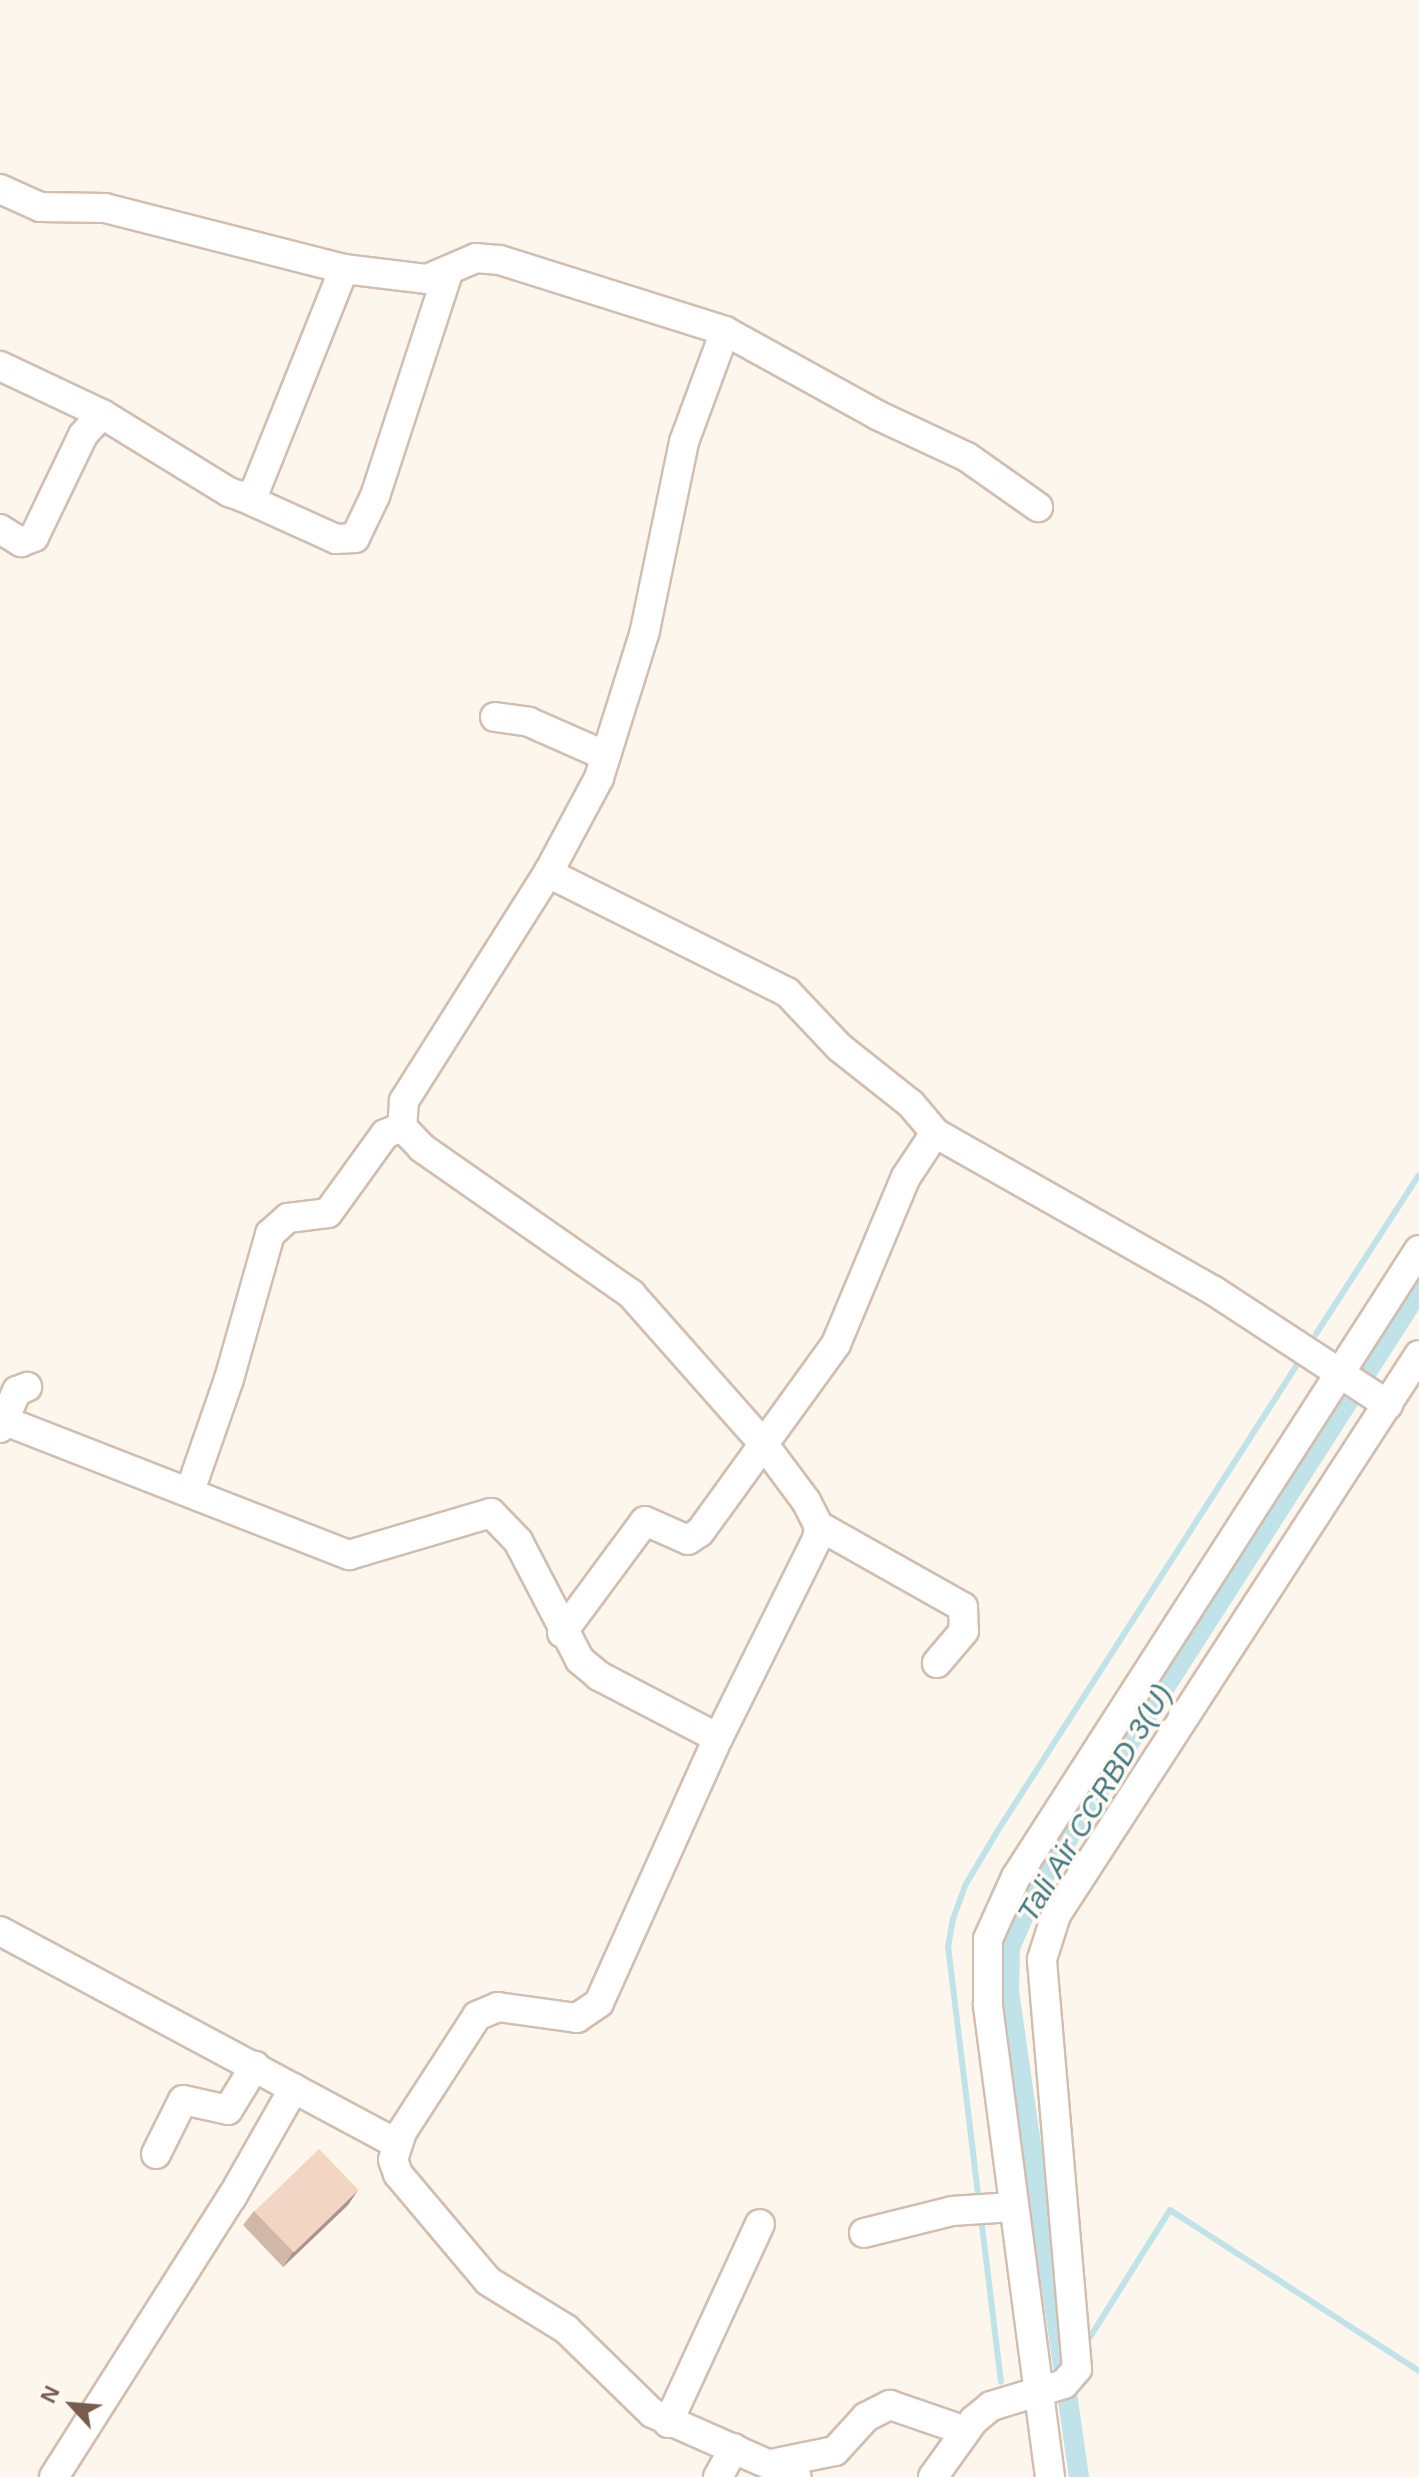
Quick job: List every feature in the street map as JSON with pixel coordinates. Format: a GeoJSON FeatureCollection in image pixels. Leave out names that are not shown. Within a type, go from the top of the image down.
{"type":"FeatureCollection","features":[{"type":"Feature","properties":{"kind":"street"},"geometry":{"type":"LineString","coordinates":[[0,189],[40,207],[105,208],[344,269],[427,279],[476,258],[500,260],[725,331],[877,415],[967,457],[1038,507]]}},
{"type":"Feature","properties":{"kind":"street"},"geometry":{"type":"LineString","coordinates":[[243,497],[255,491],[277,443],[344,269]]}},
{"type":"Feature","properties":{"kind":"street"},"geometry":{"type":"LineString","coordinates":[[0,366],[102,414],[243,497],[336,539],[355,538],[375,496],[448,272]]}},
{"type":"Feature","properties":{"kind":"street"},"geometry":{"type":"LineString","coordinates":[[725,331],[684,442],[664,521],[645,631],[591,797],[548,873],[404,1101],[402,1127],[422,1148],[631,1294],[762,1442],[819,1526],[963,1607],[964,1631],[937,1663]]}},
{"type":"Feature","properties":{"kind":"street"},"geometry":{"type":"LineString","coordinates":[[0,529],[21,542],[34,537],[83,435],[102,414]]}},
{"type":"Feature","properties":{"kind":"street"},"geometry":{"type":"LineString","coordinates":[[495,717],[529,722],[606,756]]}},
{"type":"Feature","properties":{"kind":"street"},"geometry":{"type":"LineString","coordinates":[[548,873],[787,992],[839,1047],[911,1104],[935,1133],[1214,1291],[1381,1401]]}},
{"type":"Feature","properties":{"kind":"street"},"geometry":{"type":"LineString","coordinates":[[190,1491],[229,1379],[270,1234],[288,1218],[328,1213],[385,1134],[402,1127]]}},
{"type":"Feature","properties":{"kind":"street"},"geometry":{"type":"LineString","coordinates":[[562,1633],[640,1526],[651,1520],[693,1538],[836,1344],[906,1177],[935,1133]]}},
{"type":"Feature","properties":{"kind":"street"},"geometry":{"type":"LineString","coordinates":[[1050,2477],[1020,2396],[990,2208],[988,1939],[997,1913],[1346,1377],[1419,1250]]}},
{"type":"Feature","properties":{"kind":"street"},"geometry":{"type":"LineString","coordinates":[[933,2477],[966,2431],[1020,2396],[1071,2380],[1078,2355],[1045,2006],[1047,1937],[1071,1888],[1381,1401],[1419,1355]]}},
{"type":"Feature","properties":{"kind":"street"},"geometry":{"type":"LineString","coordinates":[[27,1387],[12,1399],[2,1423],[190,1491],[349,1555],[491,1513],[503,1520],[533,1565],[562,1633],[580,1660],[599,1676],[718,1738]]}},
{"type":"Feature","properties":{"kind":"street"},"geometry":{"type":"LineString","coordinates":[[797,2477],[734,2448],[668,2423],[566,2329],[488,2281],[398,2174],[393,2160],[396,2143],[477,2016],[498,2007],[577,2018],[599,2003],[718,1738],[811,1557],[819,1526]]}},
{"type":"Feature","properties":{"kind":"street"},"geometry":{"type":"LineString","coordinates":[[0,1931],[396,2143]]}},
{"type":"Feature","properties":{"kind":"street"},"geometry":{"type":"LineString","coordinates":[[156,2154],[183,2100],[228,2110],[255,2066]]}},
{"type":"Feature","properties":{"kind":"street"},"geometry":{"type":"LineString","coordinates":[[54,2477],[239,2185],[294,2088]]}},
{"type":"Feature","properties":{"kind":"street"},"geometry":{"type":"LineString","coordinates":[[864,2233],[990,2208]]}},
{"type":"Feature","properties":{"kind":"street"},"geometry":{"type":"LineString","coordinates":[[668,2423],[760,2224]]}},
{"type":"Feature","properties":{"kind":"street"},"geometry":{"type":"LineString","coordinates":[[771,2464],[835,2451],[866,2417],[890,2405],[966,2431]]}},
{"type":"Feature","properties":{"kind":"street"},"geometry":{"type":"LineString","coordinates":[[718,2477],[734,2448]]}},
{"type":"Feature","properties":{"kind":"building"},"geometry":{"type":"Polygon","coordinates":[[[319,2149],[359,2190],[294,2253],[254,2212],[319,2149]]]}},
{"type":"Feature","properties":{"kind":"waterway"},"geometry":{"type":"LineString","coordinates":[[1316,1334],[1419,1175]]}},
{"type":"Feature","properties":{"kind":"waterway","name":"Tali Air CCRBD 3(U)"},"geometry":{"type":"LineString","coordinates":[[1079,2477],[1009,1993],[1010,1948],[1034,1892],[1419,1291]]}},
{"type":"Feature","properties":{"kind":"waterway"},"geometry":{"type":"LineString","coordinates":[[979,2202],[948,1947],[953,1919],[966,1884],[1300,1360]]}},
{"type":"Feature","properties":{"kind":"waterway"},"geometry":{"type":"LineString","coordinates":[[1090,2337],[1170,2210],[1419,2371]]}},
{"type":"Feature","properties":{"kind":"waterway"},"geometry":{"type":"LineString","coordinates":[[981,2217],[1001,2382]]}}]}
